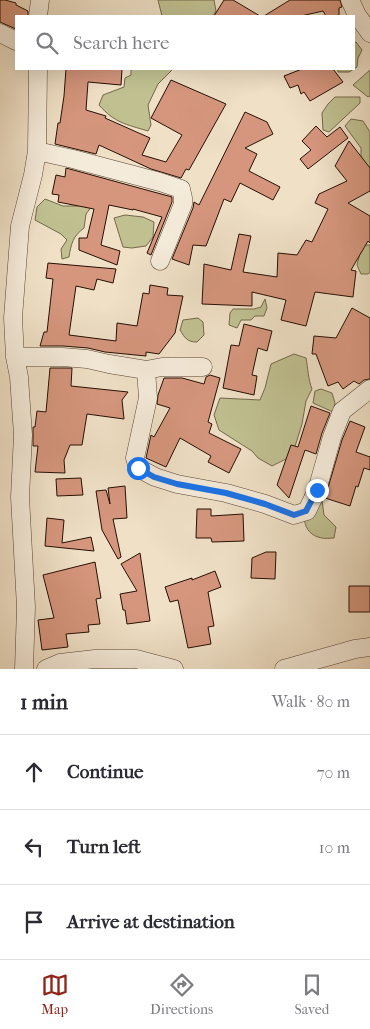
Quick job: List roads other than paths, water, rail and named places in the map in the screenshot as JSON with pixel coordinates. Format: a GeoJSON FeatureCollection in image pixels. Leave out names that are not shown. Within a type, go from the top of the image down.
{"type":"FeatureCollection","features":[{"type":"Feature","properties":{"kind":"street"},"geometry":{"type":"LineString","coordinates":[[38,15],[40,0]]}},
{"type":"Feature","properties":{"kind":"street"},"geometry":{"type":"LineString","coordinates":[[350,0],[370,33]]}},
{"type":"Feature","properties":{"kind":"street"},"geometry":{"type":"LineString","coordinates":[[0,33],[15,40]]}},
{"type":"Feature","properties":{"kind":"street"},"geometry":{"type":"LineString","coordinates":[[24,669],[26,607],[20,497],[23,436],[13,318],[20,226],[37,152],[38,70]]}},
{"type":"Feature","properties":{"kind":"street"},"geometry":{"type":"LineString","coordinates":[[37,152],[73,159],[181,189],[183,204],[160,261]]}},
{"type":"Feature","properties":{"kind":"street"},"geometry":{"type":"LineString","coordinates":[[15,357],[87,359],[146,370],[162,367],[202,367]]}},
{"type":"Feature","properties":{"kind":"street"},"geometry":{"type":"LineString","coordinates":[[146,370],[148,398],[135,458],[138,468],[154,477],[177,484],[226,493],[294,515],[306,511],[314,494],[342,411],[370,389]]}},
{"type":"Feature","properties":{"kind":"street"},"geometry":{"type":"LineString","coordinates":[[284,669],[336,654],[370,647]]}},
{"type":"Feature","properties":{"kind":"street"},"geometry":{"type":"LineString","coordinates":[[46,669],[60,663],[95,659],[136,659],[174,669]]}}]}
